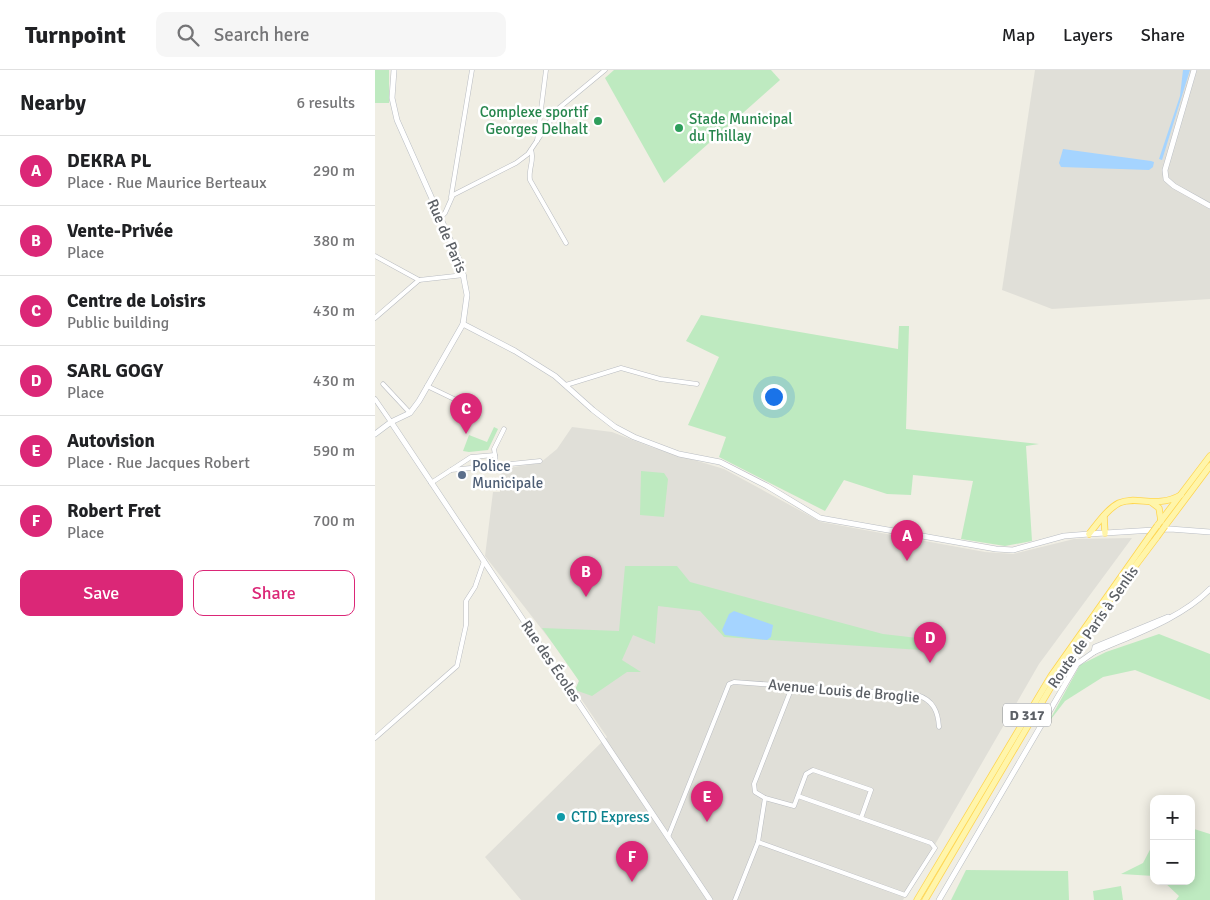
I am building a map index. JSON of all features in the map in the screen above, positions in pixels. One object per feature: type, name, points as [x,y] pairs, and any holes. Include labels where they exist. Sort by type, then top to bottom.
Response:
[{"type":"main road","name":"D 317","points":[[1163,526],[1181,495],[1210,456]]},
{"type":"main road","name":"D 317","points":[[1163,526],[1210,466]]},
{"type":"main road","points":[[1089,534],[1104,516],[1121,503],[1167,502],[1181,495]]},
{"type":"main road","points":[[1151,502],[1159,508],[1163,526]]},
{"type":"main road","points":[[1104,516],[1105,533]]},
{"type":"main road","name":"Route de Paris à Senlis","points":[[917,900],[1051,676],[1149,537],[1163,526]]},
{"type":"main road","name":"Route de Paris à Senlis","points":[[925,900],[1055,680],[1087,630],[1157,537],[1163,526]]},
{"type":"street","name":"Rue de Paris","points":[[394,70],[392,98],[397,120],[465,275],[467,295],[463,324],[410,413]]},
{"type":"street","points":[[440,218],[445,213],[450,199],[472,70]]},
{"type":"street","points":[[537,141],[546,70]]},
{"type":"street","points":[[450,199],[456,193],[516,163],[531,150],[565,102],[605,70]]},
{"type":"street","points":[[1194,70],[1165,170],[1166,179],[1174,186],[1210,206]]},
{"type":"street","points":[[531,150],[533,154],[529,172],[530,180],[566,243]]},
{"type":"street","points":[[375,256],[419,280]]},
{"type":"street","points":[[375,318],[419,280],[465,275]]},
{"type":"street","points":[[463,324],[515,351],[566,385],[615,427],[634,437],[679,454],[720,462],[767,486],[820,518],[996,549],[1013,550],[1064,536],[1138,532],[1163,526],[1210,532]]},
{"type":"street","points":[[566,385],[621,368],[660,379],[697,384]]},
{"type":"street","points":[[375,434],[391,422],[410,413],[383,384]]},
{"type":"street","points":[[427,386],[454,399],[474,404]]},
{"type":"street","points":[[375,399],[391,422]]},
{"type":"street","name":"Rue des Écoles","points":[[391,422],[710,900]]},
{"type":"street","points":[[496,465],[494,448],[504,429]]},
{"type":"street","points":[[431,482],[471,457],[495,455]]},
{"type":"street","points":[[451,470],[540,461]]},
{"type":"street","points":[[375,738],[457,666],[466,626],[466,600],[475,587],[484,561]]},
{"type":"street","points":[[939,900],[1077,664],[1094,652],[1095,647],[1187,608],[1210,588]]},
{"type":"street","name":"Avenue Louis de Broglie","points":[[669,837],[729,684],[734,682],[917,695],[926,698],[933,704],[939,717],[939,727]]},
{"type":"street","points":[[792,687],[754,784],[755,792],[765,798],[792,806],[796,802],[806,774],[813,770],[871,790],[861,818]]},
{"type":"street","points":[[758,842],[905,895],[935,848],[931,843],[798,796]]},
{"type":"street","points":[[735,900],[758,842],[765,798]]},
{"type":"shaded area","points":[[1035,70],[1210,70],[1210,299],[1052,309],[1002,290]]},
{"type":"shaded area","points":[[572,427],[612,432],[651,447],[724,469],[821,522],[985,552],[1013,554],[1074,539],[1132,538],[1039,664],[903,900],[521,900],[485,857],[607,737],[575,690],[579,681],[575,672],[485,556],[493,492],[500,492],[501,469],[540,463],[557,449]]},
{"type":"green space","points":[[375,70],[389,70],[389,103],[375,103]]},
{"type":"green space","name":"Stade Municipal du Thillay","points":[[614,70],[771,70],[780,80],[664,183],[605,78]]},
{"type":"green space","points":[[701,315],[898,349],[899,326],[909,326],[906,429],[1039,444],[1026,446],[1032,541],[1005,546],[961,539],[973,481],[913,475],[911,495],[887,494],[844,480],[825,511],[719,457],[726,437],[688,425],[719,357],[686,341]]},
{"type":"green space","points":[[494,427],[498,429],[488,450],[463,451],[469,435],[487,442]]},
{"type":"green space","points":[[641,471],[664,473],[668,479],[664,517],[640,515]]},
{"type":"green space","points":[[625,566],[677,566],[690,582],[883,634],[935,640],[936,651],[724,637],[700,611],[658,606],[655,644],[633,635],[622,660],[641,672],[627,672],[592,696],[575,690],[579,681],[542,628],[619,631]]},
{"type":"green space","points":[[1159,634],[1210,654],[1210,700],[1135,670],[1103,677],[1065,701],[1048,723],[1080,665],[1106,652]]},
{"type":"green space","points":[[1195,829],[1210,834],[1210,900],[1176,900],[1179,896],[1167,885],[1195,885]]},
{"type":"green space","points":[[1150,850],[1150,876],[1121,874],[1143,863]]},
{"type":"green space","points":[[966,870],[1068,871],[1069,900],[951,900]]},
{"type":"green space","points":[[1121,886],[1123,900],[1094,900],[1093,891]]},
{"type":"water","points":[[1183,70],[1190,70],[1162,160],[1159,159],[1180,96]]},
{"type":"water","points":[[1063,149],[1154,162],[1153,167],[1149,170],[1061,167],[1059,163]]},
{"type":"water","points":[[734,611],[773,625],[771,637],[767,640],[725,635],[722,630],[729,614]]},
{"type":"place","name":"Complexe sportif Georges Delhalt","points":[[598,121]]},
{"type":"place","name":"Stade Municipal du Thillay","points":[[679,128]]},
{"type":"place","name":"Centre de Loisirs","points":[[466,434]]},
{"type":"place","name":"Police Municipale","points":[[462,475]]},
{"type":"place","name":"DEKRA PL","points":[[907,561]]},
{"type":"place","name":"Vente-Privée","points":[[586,597]]},
{"type":"place","name":"SARL GOGY","points":[[930,663]]},
{"type":"place","name":"CTD Express","points":[[561,817]]},
{"type":"place","name":"Autovision","points":[[707,822]]},
{"type":"place","name":"Robert Fret","points":[[632,882]]}]
